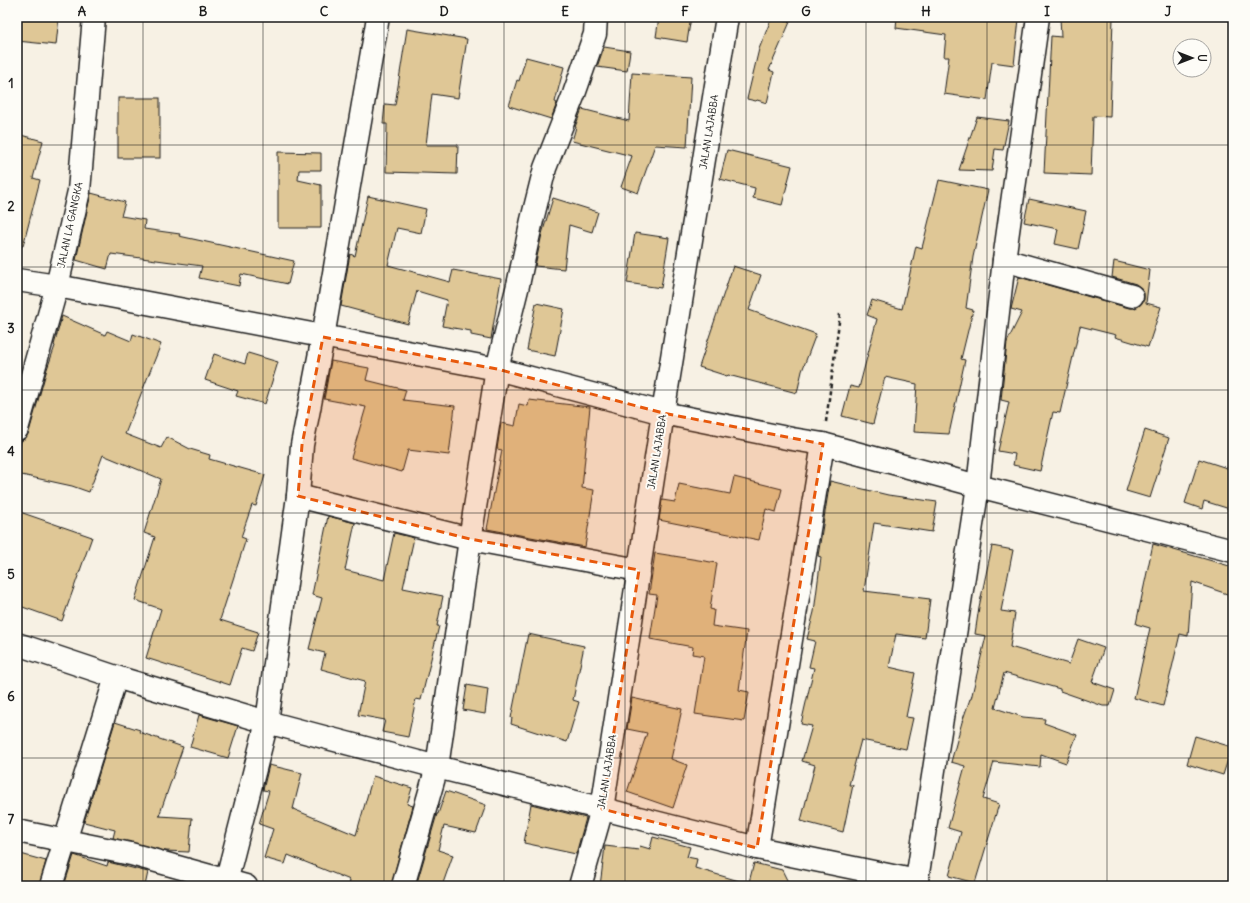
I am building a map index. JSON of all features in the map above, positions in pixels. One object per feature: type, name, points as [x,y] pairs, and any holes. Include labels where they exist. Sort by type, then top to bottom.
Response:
[{"type":"street","name":"JALAN LA GANGKA","points":[[17,429],[57,286],[79,191],[94,17]]},
{"type":"street","points":[[17,831],[130,854],[233,884],[267,722],[298,496],[302,446],[323,337],[378,17]]},
{"type":"street","points":[[403,886],[438,767],[470,540],[497,370],[545,168],[574,94],[595,34],[596,17]]},
{"type":"street","name":"JALAN LAJABBA","points":[[580,886],[602,808],[663,413],[727,17]]},
{"type":"street","points":[[17,644],[116,677],[267,722],[757,848],[917,884],[978,486],[1004,260],[1038,17]]},
{"type":"street","points":[[1004,260],[1132,296]]},
{"type":"street","points":[[17,280],[57,286],[497,370],[663,413],[823,444],[978,486],[1233,551]]},
{"type":"street","points":[[757,848],[823,444]]},
{"type":"street","points":[[298,496],[470,540],[639,570]]},
{"type":"street","points":[[51,886],[116,677]]},
{"type":"path","points":[[823,444],[840,314]]},
{"type":"highlighted area","points":[[323,337],[497,369],[663,413],[823,444],[757,848],[602,809],[639,570],[470,539],[298,496],[302,445]]},
{"type":"building","points":[[17,17],[59,17],[56,45],[17,41]]},
{"type":"building","points":[[659,17],[691,17],[687,42],[656,37]]},
{"type":"building","points":[[772,17],[777,17],[790,22],[769,70],[774,72],[767,103],[747,99],[759,49]]},
{"type":"building","points":[[897,17],[1018,17],[1014,65],[992,62],[987,100],[944,94],[949,57],[944,57],[946,35],[896,28]]},
{"type":"building","points":[[1060,17],[1113,17],[1110,117],[1093,116],[1091,175],[1044,173],[1051,36],[1061,37]]},
{"type":"building","points":[[407,29],[467,39],[458,98],[432,94],[426,145],[458,145],[457,174],[386,172],[387,124],[383,124],[385,104],[395,105]]},
{"type":"building","points":[[604,47],[630,51],[627,71],[597,67]]},
{"type":"building","points":[[526,57],[564,67],[555,102],[557,103],[551,119],[509,106],[517,80],[519,81]]},
{"type":"building","points":[[632,73],[691,77],[687,147],[655,145],[638,193],[621,187],[632,156],[572,141],[575,127],[582,109],[629,121]]},
{"type":"building","points":[[118,98],[160,98],[160,158],[118,158]]},
{"type":"building","points":[[977,117],[1009,121],[1003,150],[995,149],[992,171],[959,170]]},
{"type":"building","points":[[17,134],[43,141],[33,178],[40,180],[23,246],[17,245]]},
{"type":"building","points":[[727,150],[792,166],[782,205],[753,198],[755,188],[720,179]]},
{"type":"building","points":[[278,152],[321,153],[321,170],[299,170],[298,180],[321,185],[321,228],[278,228]]},
{"type":"building","points":[[939,180],[988,190],[973,257],[966,308],[973,310],[961,359],[965,360],[949,434],[914,432],[917,384],[885,377],[873,424],[842,416],[850,386],[859,388],[877,319],[867,315],[872,300],[902,309],[916,246],[922,248]]},
{"type":"building","points":[[91,193],[125,202],[121,216],[145,220],[144,229],[180,234],[179,236],[294,261],[288,284],[241,274],[239,286],[199,278],[202,266],[111,254],[107,269],[76,260]]},
{"type":"building","points":[[368,196],[426,209],[421,233],[397,228],[388,265],[450,282],[453,270],[501,279],[491,339],[471,335],[471,331],[442,326],[447,300],[417,291],[408,324],[341,306],[350,254],[355,256]]},
{"type":"building","points":[[553,198],[598,212],[592,232],[569,225],[564,269],[535,266],[542,234]]},
{"type":"building","points":[[1029,199],[1086,211],[1078,249],[1055,244],[1058,229],[1024,222]]},
{"type":"building","points":[[635,233],[669,238],[661,288],[627,283]]},
{"type":"building","points":[[1114,261],[1150,270],[1146,303],[1161,307],[1148,347],[1115,337],[1116,335],[1080,326],[1060,413],[1053,412],[1040,471],[1013,465],[1015,454],[998,451],[1009,402],[1001,400],[1007,342],[1022,312],[1011,309],[1019,277],[1129,308],[1135,308],[1144,300],[1144,293],[1136,284],[1112,277]]},
{"type":"building","points":[[733,266],[761,275],[749,310],[816,334],[802,371],[797,393],[728,375],[727,376],[699,367]]},
{"type":"building","points":[[536,303],[564,309],[555,356],[527,350]]},
{"type":"building","points":[[62,316],[105,335],[107,331],[131,341],[133,334],[161,344],[125,434],[161,448],[167,437],[190,449],[210,455],[209,459],[265,475],[256,506],[252,505],[241,537],[246,539],[220,620],[258,632],[252,651],[242,648],[230,685],[146,658],[161,609],[135,600],[155,537],[144,533],[161,479],[103,455],[89,492],[72,486],[17,474],[17,457],[21,441],[26,438],[29,432],[55,346],[54,345]]},
{"type":"building","points":[[248,353],[278,362],[265,404],[236,396],[238,391],[205,380],[214,354],[245,364]]},
{"type":"building","points":[[331,361],[369,368],[366,380],[406,390],[403,400],[455,406],[449,455],[408,450],[402,472],[351,458],[366,407],[324,399]]},
{"type":"building","points":[[529,400],[590,407],[582,488],[594,490],[585,547],[487,529],[502,450],[497,449],[501,423],[515,426],[519,404],[528,406]]},
{"type":"building","points":[[1145,430],[1169,438],[1150,498],[1126,491]]},
{"type":"building","points":[[1199,459],[1233,470],[1233,510],[1204,501],[1202,509],[1185,503]]},
{"type":"building","points":[[734,477],[782,489],[776,512],[766,509],[759,540],[659,520],[662,500],[675,502],[679,484],[730,494]]},
{"type":"building","points":[[830,481],[888,495],[937,502],[932,532],[874,523],[864,591],[930,599],[925,638],[896,634],[889,667],[915,673],[906,717],[913,718],[906,749],[861,740],[849,785],[853,785],[843,832],[801,821],[815,765],[802,761],[812,726],[801,724],[814,668],[809,667],[815,641],[807,639],[814,612],[821,557],[818,556]]},
{"type":"building","points":[[17,511],[92,537],[62,621],[17,605]]},
{"type":"building","points":[[328,516],[355,523],[345,570],[384,580],[394,533],[414,538],[403,588],[443,596],[437,626],[439,626],[421,700],[416,699],[408,737],[382,732],[385,720],[358,715],[365,681],[321,669],[325,653],[309,649],[322,598],[312,595]]},
{"type":"building","points":[[1153,544],[1233,567],[1233,596],[1192,582],[1188,636],[1180,634],[1163,706],[1134,698],[1150,628],[1136,624]]},
{"type":"building","points":[[992,546],[1013,550],[1001,611],[1015,613],[1010,647],[1069,664],[1078,639],[1104,648],[1092,682],[1115,690],[1110,706],[1103,706],[1060,691],[1060,689],[1004,673],[995,708],[1023,717],[1045,719],[1044,723],[1077,735],[1066,763],[1041,754],[1040,767],[994,762],[983,799],[999,804],[975,883],[949,876],[961,832],[948,828],[965,766],[951,762],[962,722],[971,699],[986,636],[975,634]]},
{"type":"building","points":[[655,553],[717,563],[710,609],[714,610],[712,626],[747,631],[739,690],[749,692],[744,721],[695,714],[704,656],[692,654],[693,647],[650,639],[657,595],[649,594]]},
{"type":"building","points":[[528,634],[584,646],[573,700],[579,702],[567,742],[511,724]]},
{"type":"building","points":[[467,685],[488,689],[485,714],[463,710]]},
{"type":"building","points":[[632,698],[682,709],[671,759],[687,765],[673,808],[627,792],[647,733],[627,729]]},
{"type":"building","points":[[199,715],[238,726],[228,758],[190,747]]},
{"type":"building","points":[[115,722],[183,747],[159,816],[192,818],[189,852],[165,851],[113,838],[115,830],[84,822]]},
{"type":"building","points":[[1195,736],[1232,747],[1223,775],[1187,764]]},
{"type":"building","points":[[269,765],[302,773],[293,809],[356,835],[373,776],[412,788],[407,804],[413,806],[391,886],[349,886],[350,880],[288,855],[285,864],[264,858],[273,829],[259,824],[269,791],[263,790]]},
{"type":"building","points":[[446,791],[486,805],[476,833],[444,826],[438,850],[453,855],[442,886],[416,886],[437,814]]},
{"type":"building","points":[[531,804],[586,818],[576,854],[524,843]]},
{"type":"building","points":[[653,837],[690,847],[687,857],[697,859],[695,868],[739,881],[739,886],[600,886],[605,846],[639,850],[640,846],[650,849]]},
{"type":"building","points":[[17,853],[46,861],[39,886],[29,886],[17,883]]},
{"type":"building","points":[[74,855],[107,866],[108,862],[148,872],[145,886],[64,886]]},
{"type":"building","points":[[754,863],[782,870],[790,886],[748,886]]}]
